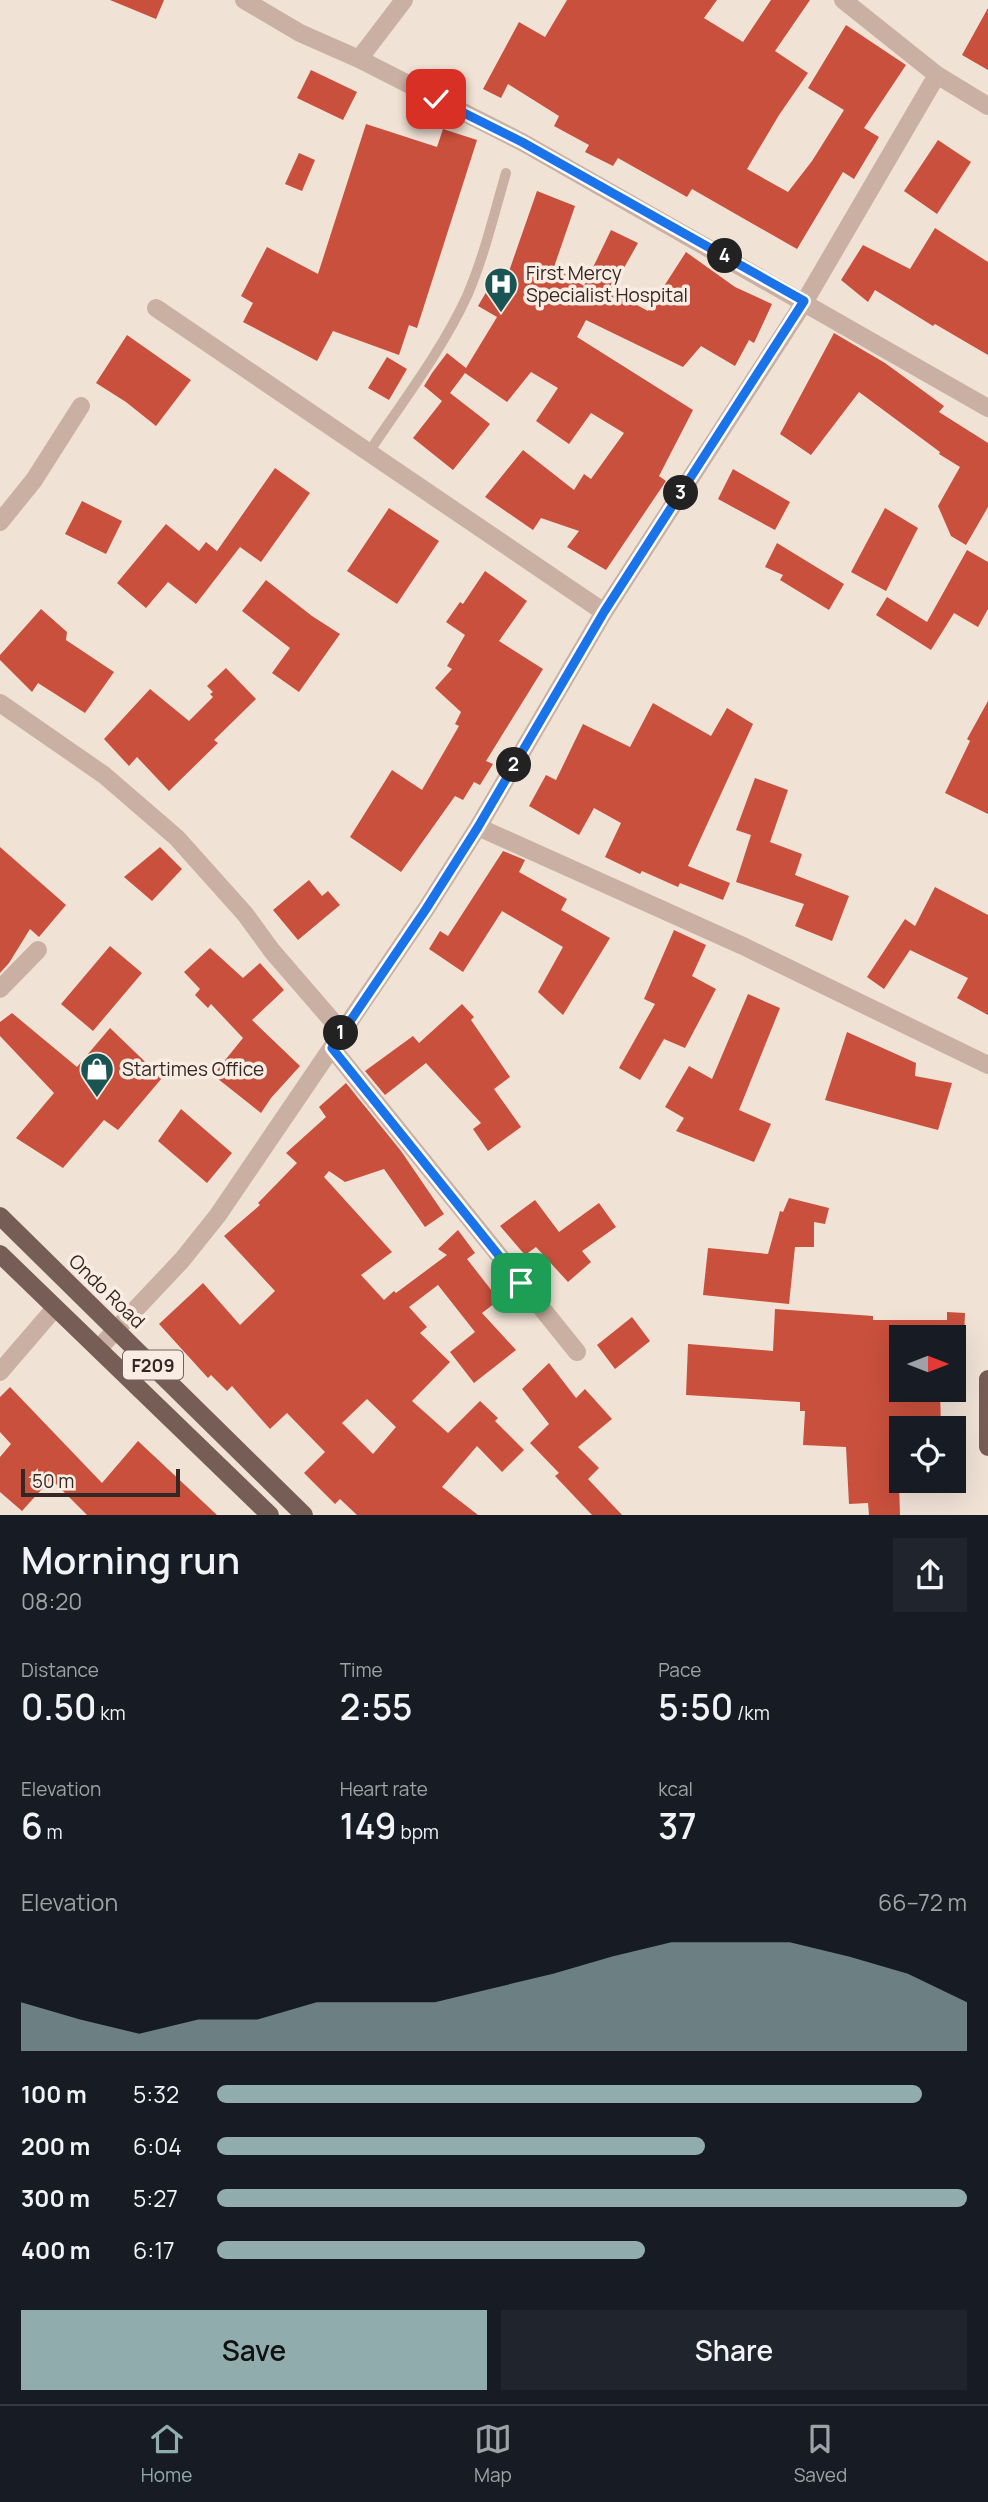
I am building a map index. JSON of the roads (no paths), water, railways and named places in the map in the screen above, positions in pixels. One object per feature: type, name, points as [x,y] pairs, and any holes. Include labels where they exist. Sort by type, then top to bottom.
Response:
[{"type":"main road","name":"Ondo Road","points":[[0,1216],[304,1515]]},
{"type":"main road","name":"F209","points":[[0,1254],[270,1515]]},
{"type":"main road","points":[[988,1379],[988,1447]]},
{"type":"street","points":[[359,60],[404,0]]},
{"type":"street","points":[[843,0],[937,75],[988,106]]},
{"type":"street","points":[[254,2],[300,33],[522,142],[988,408]]},
{"type":"street","points":[[99,1348],[182,1260],[218,1214],[426,909],[478,827],[604,612],[804,301],[937,75]]},
{"type":"street","points":[[156,308],[604,612]]},
{"type":"street","points":[[0,522],[34,480],[81,406]]},
{"type":"street","points":[[0,703],[104,775],[177,838],[245,914],[272,951],[342,1032]]},
{"type":"street","points":[[478,827],[743,946],[988,1065]]},
{"type":"street","points":[[0,989],[38,950]]},
{"type":"street","points":[[332,1048],[577,1352]]},
{"type":"street","points":[[0,1372],[55,1308]]},
{"type":"lane","points":[[369,452],[447,336],[479,265],[506,173]]},
{"type":"place","name":"First Mercy Specialist Hospital","points":[[501,314]]},
{"type":"place","name":"Startimes Office","points":[[97,1099]]}]
